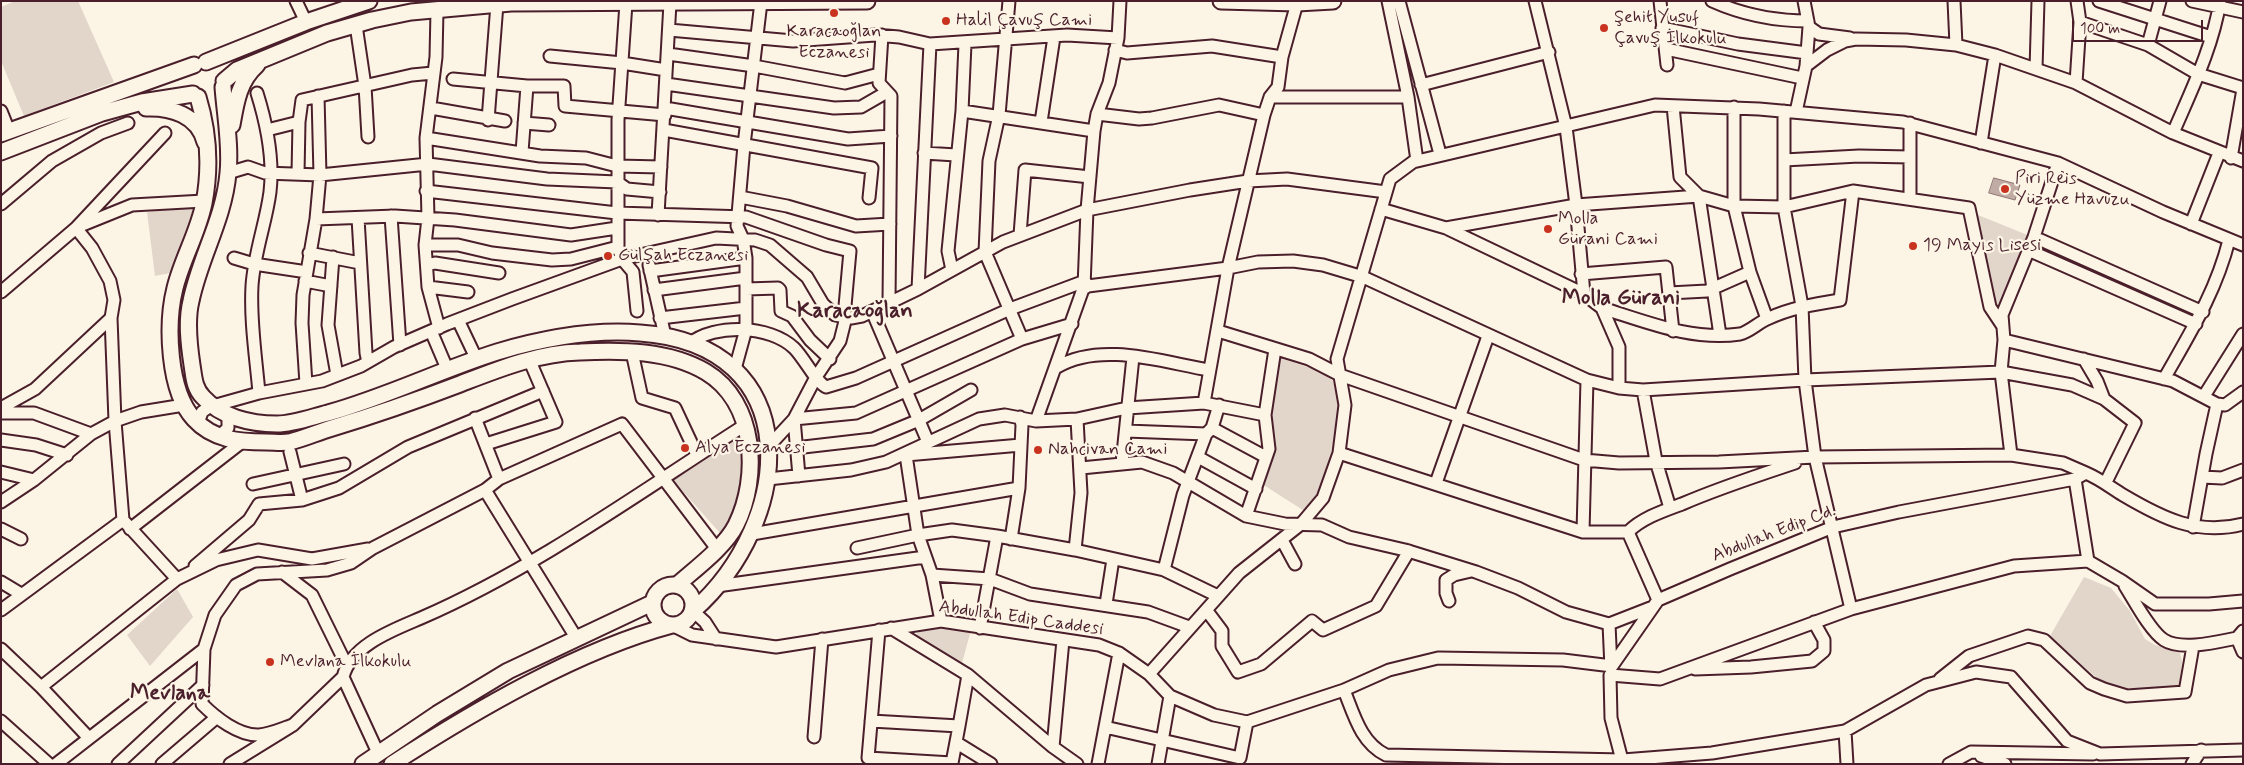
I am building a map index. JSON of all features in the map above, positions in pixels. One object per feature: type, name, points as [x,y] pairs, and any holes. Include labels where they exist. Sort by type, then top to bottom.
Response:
[{"type":"main road","points":[[5,132],[200,64],[306,22],[368,1]]},
{"type":"main road","points":[[394,1],[404,10],[411,12],[421,6],[423,1]]},
{"type":"main road","points":[[1,152],[102,112],[196,95],[211,98],[220,92],[224,84],[237,70],[327,33],[411,12],[497,4],[867,1]]},
{"type":"main road","points":[[1221,1],[1297,3],[1333,1]]},
{"type":"main road","points":[[228,151],[238,94],[244,79],[268,57]]},
{"type":"main road","points":[[392,764],[468,717],[549,674],[646,632],[685,622],[693,610],[717,586],[752,534],[761,510],[768,479],[769,446],[762,415],[750,388],[735,369],[716,355],[665,336],[640,333],[589,332],[546,339],[477,360],[363,403],[317,416],[278,424],[228,416],[196,389],[191,356],[190,304],[218,222],[228,173],[224,84],[222,70],[213,63],[200,64],[190,70],[187,82],[196,95],[206,123],[209,153],[204,201],[198,230],[184,260],[174,290],[170,337],[173,366],[178,388],[184,405],[198,423],[208,432],[242,442],[287,442],[373,416],[529,359],[576,352],[632,352],[653,354],[684,362],[706,372],[722,384],[738,406],[745,424],[751,460],[748,494],[736,527],[717,549],[677,585]]},
{"type":"main road","points":[[117,109],[158,108],[179,111],[193,122],[203,135],[209,153]]},
{"type":"main road","points":[[363,764],[379,755],[437,714],[508,671],[652,603],[658,591],[670,585],[683,587],[692,597],[693,610]]},
{"type":"main road","points":[[652,603],[655,616],[660,621],[672,625]]},
{"type":"street","points":[[296,1],[306,22]]},
{"type":"street","points":[[1009,1],[999,115],[989,161],[984,252],[1022,339]]},
{"type":"street","points":[[1036,421],[1057,367],[1084,285],[1087,210],[1094,131],[1097,114],[1109,83],[1118,38],[1120,1]]},
{"type":"street","points":[[1388,1],[1408,97],[1417,161]]},
{"type":"street","points":[[1399,1],[1440,154]]},
{"type":"street","points":[[1535,1],[1566,127],[1576,205],[1584,294]]},
{"type":"street","points":[[1660,1],[1667,65]]},
{"type":"street","points":[[1712,1],[1734,11],[1809,24],[1828,36],[1956,45],[1995,55],[2076,82],[2174,133],[2231,158],[2243,161]]},
{"type":"street","points":[[1804,1],[1809,24],[1807,53],[1804,72],[1790,112],[1784,160],[1784,207],[1802,306],[1805,380],[1816,457],[1834,527],[1851,609]]},
{"type":"street","points":[[1954,1],[1956,45]]},
{"type":"street","points":[[2036,69],[2038,1]]},
{"type":"street","points":[[2076,82],[2080,22],[2077,1]]},
{"type":"street","points":[[2098,1],[2124,4],[2156,18],[2211,37]]},
{"type":"street","points":[[2148,45],[2160,1]]},
{"type":"street","points":[[2192,1],[2219,5],[2243,12]]},
{"type":"street","points":[[735,369],[746,329],[746,258],[743,238],[737,226],[744,145],[761,2]]},
{"type":"street","points":[[626,3],[619,110],[617,228],[618,247],[622,260],[634,272],[637,311]]},
{"type":"street","points":[[658,215],[670,3]]},
{"type":"street","points":[[1204,402],[1228,268],[1248,181],[1264,115],[1270,97],[1278,86],[1282,57],[1297,3]]},
{"type":"street","points":[[488,120],[497,4]]},
{"type":"street","points":[[2174,133],[2198,74],[2211,37],[2219,5]]},
{"type":"street","points":[[437,10],[426,138],[428,218],[425,245],[428,287],[435,329],[448,371]]},
{"type":"street","points":[[2080,22],[2148,45],[2198,74],[2243,88],[2231,158]]},
{"type":"street","points":[[356,25],[365,86],[368,137]]},
{"type":"street","points":[[1662,28],[1738,44],[1807,53]]},
{"type":"street","points":[[669,30],[793,41],[882,35],[899,36],[930,44],[965,44],[1054,37],[1118,38]]},
{"type":"street","points":[[882,35],[879,83],[891,96],[889,303]]},
{"type":"street","points":[[1041,122],[1054,37]]},
{"type":"street","points":[[1804,72],[1827,50],[1845,41],[1856,39]]},
{"type":"street","points":[[918,289],[930,44]]},
{"type":"street","points":[[952,270],[948,251],[956,155],[962,110],[965,44]]},
{"type":"street","points":[[1115,50],[1127,53],[1212,46],[1241,49],[1282,57]]},
{"type":"street","points":[[1666,49],[1804,72]]},
{"type":"street","points":[[1422,85],[1549,52]]},
{"type":"street","points":[[668,54],[754,66],[845,83],[879,74]]},
{"type":"street","points":[[1981,143],[1995,55]]},
{"type":"street","points":[[550,56],[622,63],[666,70]]},
{"type":"street","points":[[298,174],[299,122],[302,100],[412,75],[433,73]]},
{"type":"street","points":[[453,80],[527,86],[564,86],[565,106],[665,112],[748,121],[848,139],[891,136]]},
{"type":"street","points":[[666,84],[834,108],[861,107],[887,92]]},
{"type":"street","points":[[522,152],[527,86]]},
{"type":"street","points":[[257,93],[267,130],[271,173],[270,192],[254,264],[252,288],[259,393]]},
{"type":"street","points":[[306,384],[302,323],[306,277],[316,219],[320,175],[318,96]]},
{"type":"street","points":[[1270,97],[1408,97]]},
{"type":"street","points":[[1097,114],[1138,119],[1152,118],[1219,105],[1264,115]]},
{"type":"street","points":[[1149,674],[1189,627],[1207,612],[1238,573],[1301,524],[1324,498],[1339,453],[1344,405],[1337,359],[1363,277],[1390,179],[1417,161],[1440,154],[1566,127],[1655,105],[1734,107],[1910,124],[2058,163],[2191,224],[2243,245]]},
{"type":"street","points":[[1673,106],[1680,177],[1699,196],[1720,335]]},
{"type":"street","points":[[1734,107],[1734,206],[1750,272],[1767,319]]},
{"type":"street","points":[[430,108],[488,120],[505,121]]},
{"type":"street","points":[[962,110],[1094,131]]},
{"type":"street","points":[[1,111],[5,132]]},
{"type":"street","points":[[267,130],[299,122]]},
{"type":"street","points":[[2,199],[52,161],[101,133],[128,123]]},
{"type":"street","points":[[524,123],[549,125]]},
{"type":"street","points":[[1910,124],[1910,199]]},
{"type":"street","points":[[664,130],[872,168],[869,198]]},
{"type":"street","points":[[1,292],[76,228],[165,133]]},
{"type":"street","points":[[426,138],[540,156],[586,158],[617,166],[661,167]]},
{"type":"street","points":[[924,153],[956,155]]},
{"type":"street","points":[[2191,224],[2219,153]]},
{"type":"street","points":[[1784,160],[1859,156],[1910,157]]},
{"type":"street","points":[[2011,455],[2001,372],[2004,340],[2002,315],[2034,238],[2058,163]]},
{"type":"street","points":[[228,173],[248,167],[271,173],[320,175],[428,164],[547,179],[617,182],[627,188],[660,192]]},
{"type":"street","points":[[1020,235],[1025,170],[1090,177]]},
{"type":"street","points":[[198,423],[202,412],[214,406],[259,393],[306,384],[337,375],[435,329],[622,260],[716,238],[743,238],[764,241],[807,277],[823,304],[835,315],[845,317],[862,316],[918,289],[984,252],[1020,235],[1087,210],[1181,191],[1248,181],[1287,179],[1386,192]]},
{"type":"street","points":[[426,190],[617,213],[746,217],[826,245],[850,251],[845,317],[840,341],[830,359],[816,377],[794,419],[769,446]]},
{"type":"street","points":[[1446,228],[1576,205],[1699,196],[1734,206],[1784,207],[1853,192],[1969,208],[1990,307],[2002,325]]},
{"type":"street","points":[[1381,209],[1446,228],[1584,294],[1602,308],[1673,331],[1720,335],[1742,333],[1767,319],[1802,306],[1840,300],[1853,192]]},
{"type":"street","points":[[740,197],[788,206],[856,226],[890,224]]},
{"type":"street","points":[[76,228],[132,205],[204,201]]},
{"type":"street","points":[[316,219],[391,216],[428,218],[571,235],[617,228]]},
{"type":"street","points":[[391,216],[400,345]]},
{"type":"street","points":[[358,218],[368,362]]},
{"type":"street","points":[[76,228],[92,248],[110,281],[114,300],[111,318],[115,421],[127,525],[182,577]]},
{"type":"street","points":[[2034,238],[2202,312]]},
{"type":"street","points":[[2164,379],[2196,324],[2222,270],[2229,240]]},
{"type":"street","points":[[425,245],[458,245],[492,253],[552,260],[571,259],[618,247]]},
{"type":"street","points":[[2028,250],[2196,324]]},
{"type":"street","points":[[309,253],[360,263]]},
{"type":"street","points":[[646,254],[665,336]]},
{"type":"street","points":[[333,257],[328,324],[337,375]]},
{"type":"street","points":[[234,258],[306,277],[331,286]]},
{"type":"street","points":[[650,271],[746,258]]},
{"type":"street","points":[[689,344],[696,338],[720,332],[746,329],[760,331],[782,338],[807,362],[820,384],[826,386],[856,378],[1010,310],[1084,285],[1228,268],[1258,262],[1293,261],[1323,265],[1363,277],[1587,380],[1619,388],[1643,390],[1805,380],[2001,372],[2072,385],[2104,399],[2135,423],[2106,482]]},
{"type":"street","points":[[427,265],[436,264],[499,273]]},
{"type":"street","points":[[1581,274],[1666,266],[1673,331]]},
{"type":"street","points":[[1669,293],[1706,291],[1750,272]]},
{"type":"street","points":[[654,290],[746,284],[778,288],[780,290],[781,311],[792,316],[810,340],[830,359]]},
{"type":"street","points":[[428,287],[468,292]]},
{"type":"street","points":[[660,318],[746,308]]},
{"type":"street","points":[[1602,308],[1619,348],[1619,388]]},
{"type":"street","points":[[872,311],[928,442]]},
{"type":"street","points":[[1,408],[36,389],[111,318]]},
{"type":"street","points":[[458,320],[477,360]]},
{"type":"street","points":[[794,419],[856,413],[1022,339],[1072,324]]},
{"type":"street","points":[[1218,331],[1308,359],[1340,375],[1584,460],[1619,463],[1656,461],[1768,461],[1816,457],[2011,455],[2063,463],[2106,482],[2123,494],[2182,524],[2193,527],[2228,527],[2243,524]]},
{"type":"street","points":[[2204,396],[2243,334]]},
{"type":"street","points":[[1436,483],[1488,336]]},
{"type":"street","points":[[2004,340],[2164,379],[2204,396],[2217,404],[2225,405],[2243,392]]},
{"type":"street","points":[[1246,516],[1269,449],[1265,415],[1275,349]]},
{"type":"street","points":[[632,352],[642,398],[675,408],[697,455]]},
{"type":"street","points":[[1057,367],[1096,354],[1133,357],[1209,370]]},
{"type":"street","points":[[1122,463],[1133,357]]},
{"type":"street","points":[[486,444],[556,422],[529,359]]},
{"type":"street","points":[[2084,359],[2097,381],[2104,399]]},
{"type":"street","points":[[1583,532],[1587,380]]},
{"type":"street","points":[[795,448],[873,439],[919,420],[971,390]]},
{"type":"street","points":[[1643,390],[1656,461],[1670,508]]},
{"type":"street","points":[[41,687],[182,577],[223,540],[249,520],[259,504],[302,500],[338,488],[408,447],[543,391]]},
{"type":"street","points":[[768,479],[851,470],[886,462],[906,455],[928,442],[980,419],[1005,415],[1036,421],[1078,419],[1127,408],[1204,402],[1265,415]]},
{"type":"street","points":[[2193,527],[2217,404]]},
{"type":"street","points":[[1,502],[34,480],[91,434],[115,421],[141,412],[184,405]]},
{"type":"street","points":[[1164,570],[1188,482],[1219,405]]},
{"type":"street","points":[[1,413],[34,413],[91,434]]},
{"type":"street","points":[[219,436],[228,428],[228,416]]},
{"type":"street","points":[[1012,539],[1019,488],[1022,425],[1020,417]]},
{"type":"street","points":[[475,418],[499,479]]},
{"type":"street","points":[[794,419],[795,448],[799,476]]},
{"type":"street","points":[[1075,550],[1081,493],[1078,419]]},
{"type":"street","points":[[294,725],[259,735],[243,733],[217,717],[202,704],[204,649],[215,615],[236,585],[257,574],[327,570],[351,564],[373,548],[485,490],[499,479],[622,424],[717,549]]},
{"type":"street","points":[[230,764],[294,725],[343,677],[346,664],[380,636],[442,609],[529,562],[745,424]]},
{"type":"street","points":[[1126,431],[1209,431],[1266,457]]},
{"type":"street","points":[[1,440],[36,445],[67,455]]},
{"type":"street","points":[[1,610],[21,594],[127,525],[242,442]]},
{"type":"street","points":[[906,455],[1021,445]]},
{"type":"street","points":[[290,452],[302,500]]},
{"type":"street","points":[[1339,453],[1583,532],[1628,532],[1635,525],[1670,508],[1728,484],[1816,457]]},
{"type":"street","points":[[906,455],[918,535],[932,575],[941,621]]},
{"type":"street","points":[[1198,457],[1256,489]]},
{"type":"street","points":[[1081,468],[1142,462],[1173,473],[1246,516],[1285,524],[1322,525],[1349,537],[1409,551],[1472,571],[1518,588],[1566,612],[1609,624],[1611,718],[1623,762]]},
{"type":"street","points":[[253,484],[344,464]]},
{"type":"street","points":[[2202,477],[2222,478],[2243,470]]},
{"type":"street","points":[[1,472],[34,480]]},
{"type":"street","name":"Abdullah Edip Cd.","points":[[1609,624],[1834,527],[1899,512],[2075,478],[2086,473]]},
{"type":"street","points":[[2075,478],[2088,562]]},
{"type":"street","points":[[752,534],[1019,488]]},
{"type":"street","points":[[485,490],[576,639]]},
{"type":"street","points":[[1,529],[20,539]]},
{"type":"street","points":[[856,548],[952,530],[1075,550],[1164,570],[1218,596]]},
{"type":"street","points":[[1611,670],[1654,604],[1628,532]]},
{"type":"street","points":[[980,628],[997,536]]},
{"type":"street","points":[[1282,540],[1296,564]]},
{"type":"street","points":[[182,577],[216,560],[258,550],[312,559],[373,548]]},
{"type":"street","points":[[1207,612],[1222,631],[1222,646],[1238,672],[1261,664],[1312,621],[1323,630],[1376,606],[1409,551]]},
{"type":"street","points":[[717,586],[925,557]]},
{"type":"street","points":[[1106,604],[1113,559]]},
{"type":"street","points":[[1105,727],[1240,761],[1247,722],[1344,690],[1389,670],[1438,658],[1563,660],[1660,679],[1851,609],[2014,566],[2088,562],[2122,581],[2156,604],[2243,601]]},
{"type":"street","points":[[1449,601],[1446,593],[1446,580],[1454,575],[1472,571]]},
{"type":"street","points":[[282,572],[312,595],[346,664]]},
{"type":"street","points":[[932,575],[990,579],[1030,594],[1106,604],[1148,612],[1189,627]]},
{"type":"street","points":[[2122,581],[2144,616],[2164,640],[2193,646],[2240,635],[2243,652]]},
{"type":"street","points":[[1,582],[21,594]]},
{"type":"street","points":[[693,610],[705,622],[716,639]]},
{"type":"street","name":"Abdullah Edip Caddesi","points":[[672,625],[692,635],[776,647],[941,621],[1099,645],[1120,653],[1149,674],[1170,696],[1214,715],[1247,722]]},
{"type":"street","points":[[1684,670],[1751,667],[1812,661],[1824,650],[1824,640],[1814,622]]},
{"type":"street","points":[[891,628],[968,675],[1053,747],[1077,764]]},
{"type":"street","points":[[879,630],[868,758],[952,763],[968,675]]},
{"type":"street","points":[[1936,682],[1969,656],[2028,636],[2044,640],[2090,683],[2104,689],[2127,696],[2185,692],[2193,646]]},
{"type":"street","points":[[814,737],[822,639]]},
{"type":"street","points":[[1053,747],[1063,640]]},
{"type":"street","points":[[1,649],[41,687],[88,737]]},
{"type":"street","points":[[56,764],[78,748],[88,737],[204,649]]},
{"type":"street","points":[[1098,764],[1120,653]]},
{"type":"street","points":[[1344,690],[1361,731],[1374,749],[1386,755],[1623,762],[1712,754],[1845,731],[1926,685],[1976,672],[2011,678],[2067,741],[2100,754]]},
{"type":"street","points":[[343,677],[379,755]]},
{"type":"street","points":[[118,764],[203,685]]},
{"type":"street","points":[[1158,764],[1170,696]]},
{"type":"street","points":[[162,764],[217,717]]},
{"type":"street","points":[[1,721],[49,764]]},
{"type":"street","points":[[872,721],[959,726]]},
{"type":"street","points":[[1845,731],[1847,764]]},
{"type":"street","points":[[956,743],[991,764]]},
{"type":"street","points":[[2192,764],[2201,750]]},
{"type":"street","points":[[1949,764],[1971,752],[2100,754],[2243,750]]},
{"type":"street","points":[[1971,752],[2005,764]]},
{"type":"shaded area","points":[[15,1],[78,1],[114,82],[24,116],[1,61],[1,7]]},
{"type":"shaded area","name":"Piri Reis Yüzme Havuzu","points":[[1994,178],[2020,185],[2015,200],[1989,193]]},
{"type":"shaded area","points":[[189,207],[197,211],[175,272],[155,276],[147,212]]},
{"type":"shaded area","points":[[1978,215],[2030,236],[2004,306],[1993,302],[1977,226]]},
{"type":"shaded area","points":[[1274,356],[1322,372],[1333,381],[1338,396],[1338,424],[1320,497],[1306,512],[1262,484],[1274,445],[1273,423],[1267,412]]},
{"type":"shaded area","points":[[737,438],[743,453],[738,503],[727,528],[720,533],[672,479]]},
{"type":"shaded area","points":[[2084,577],[2111,588],[2130,611],[2145,639],[2155,645],[2180,653],[2182,662],[2179,688],[2120,688],[2099,680],[2050,636]]},
{"type":"shaded area","points":[[177,589],[193,617],[150,666],[127,635]]},
{"type":"shaded area","points":[[940,626],[971,630],[962,663],[916,635],[919,630]]},
{"type":"place","name":"Karacaoğlan Eczanesi","points":[[834,13]]},
{"type":"place","name":"Halil Çavuş Cami","points":[[946,21]]},
{"type":"place","name":"Şehit Yusuf Çavuş İlkokulu","points":[[1604,28]]},
{"type":"place","name":"Piri Reis Yüzme Havuzu","points":[[2005,189]]},
{"type":"place","name":"Molla Gürani Cami","points":[[1548,229]]},
{"type":"place","name":"19 Mayıs Lisesi","points":[[1913,246]]},
{"type":"place","name":"Gülşah Eczanesi","points":[[608,256]]},
{"type":"place","name":"Alya Eczanesi","points":[[685,448]]},
{"type":"place","name":"Nahcivan Cami","points":[[1038,450]]},
{"type":"place","name":"Mevlana İlkokulu","points":[[270,662]]},
{"type":"district","name":"Molla Gürani","points":[[1621,299]]},
{"type":"district","name":"Karacaoğlan","points":[[855,312]]},
{"type":"district","name":"Mevlana","points":[[170,694]]}]
